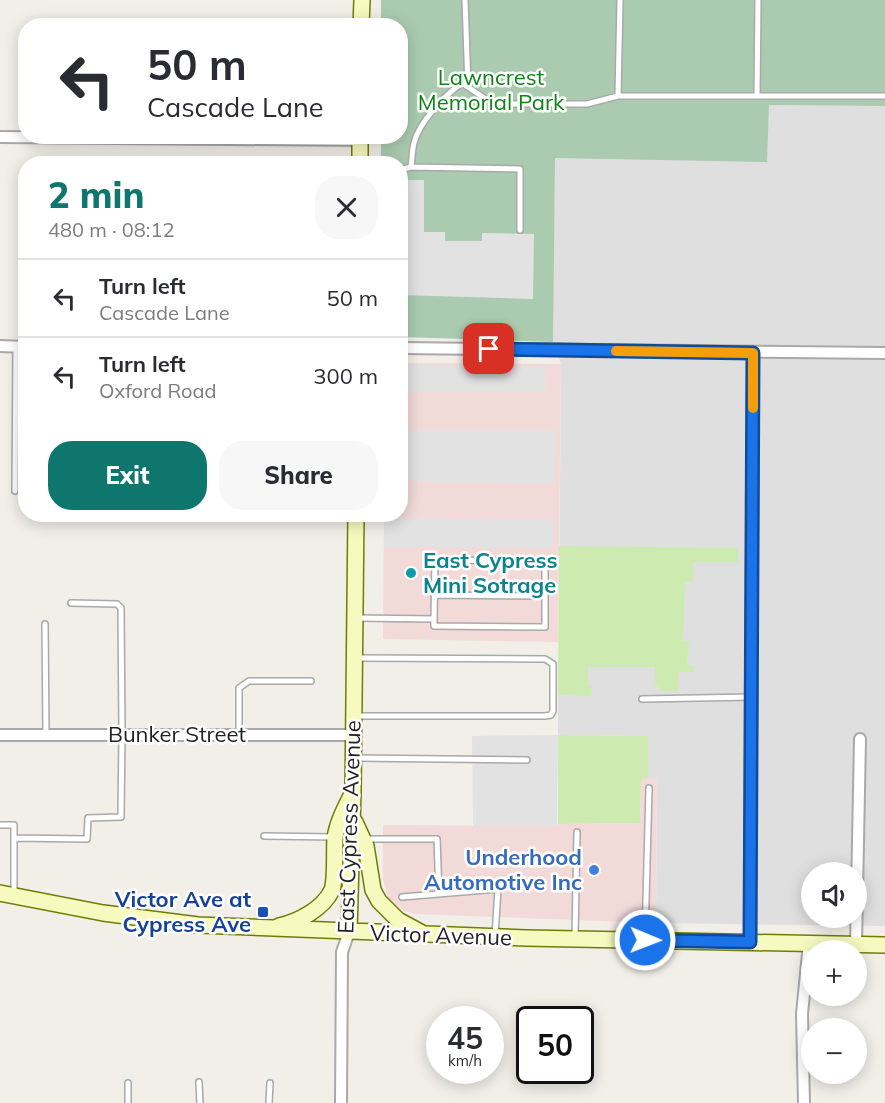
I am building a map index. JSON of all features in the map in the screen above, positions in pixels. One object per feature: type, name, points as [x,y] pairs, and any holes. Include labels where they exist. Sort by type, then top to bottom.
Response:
[{"type":"main road","points":[[362,0],[362,18]]},
{"type":"main road","name":"East Cypress Avenue","points":[[349,932],[353,818],[356,522]]},
{"type":"main road","points":[[269,928],[287,925],[309,914],[332,889],[335,837],[342,813],[353,792]]},
{"type":"main road","points":[[353,818],[363,839],[373,890],[379,901],[398,920],[428,935]]},
{"type":"main road","name":"Victor Avenue","points":[[7,894],[103,914],[165,922],[428,935],[801,943]]},
{"type":"main road","name":"Victor Avenue","points":[[867,945],[885,945]]},
{"type":"street","points":[[0,137],[18,137]]},
{"type":"street","points":[[0,346],[18,347]]},
{"type":"street","points":[[408,348],[885,353]]},
{"type":"street","points":[[750,942],[753,353]]},
{"type":"street","name":"Bunker Street","points":[[0,735],[354,735]]},
{"type":"street","points":[[856,940],[860,739]]},
{"type":"street","name":"East Cypress Avenue","points":[[341,1103],[342,952],[349,932]]},
{"type":"street","points":[[803,1006],[804,1103]]},
{"type":"lane","points":[[465,0],[468,86]]},
{"type":"lane","points":[[618,96],[620,0]]},
{"type":"lane","points":[[757,96],[758,0]]},
{"type":"lane","points":[[411,167],[415,138],[434,109],[462,83],[484,98],[513,104],[587,104],[618,96],[885,96]]},
{"type":"lane","points":[[408,168],[520,169],[520,230]]},
{"type":"lane","points":[[15,491],[18,419]]},
{"type":"lane","points":[[435,560],[545,561],[544,627],[434,626],[434,595],[435,560]]},
{"type":"lane","points":[[434,595],[545,596]]},
{"type":"lane","points":[[15,838],[87,839],[88,818],[121,817],[121,608],[117,604],[71,603]]},
{"type":"lane","points":[[355,618],[434,619]]},
{"type":"lane","points":[[45,624],[46,734]]},
{"type":"lane","points":[[354,658],[545,659],[553,664],[553,705],[551,715],[545,716],[354,716]]},
{"type":"lane","points":[[239,734],[238,688],[243,683],[249,681],[311,681]]},
{"type":"lane","points":[[642,699],[752,697]]},
{"type":"lane","points":[[354,758],[526,760]]},
{"type":"lane","points":[[645,940],[649,788]]},
{"type":"lane","points":[[0,825],[14,825],[15,838],[7,894]]},
{"type":"lane","points":[[575,939],[577,832]]},
{"type":"lane","points":[[264,836],[335,837]]},
{"type":"lane","points":[[363,839],[437,839],[439,894]]},
{"type":"lane","points":[[402,897],[498,889],[495,937]]},
{"type":"lane","points":[[200,1082],[200,1103]]},
{"type":"lane","points":[[128,1083],[128,1103]]},
{"type":"lane","points":[[269,1103],[270,1083]]},
{"type":"shaded area","points":[[769,105],[885,106],[885,926],[867,926],[867,862],[801,862],[801,925],[656,923],[657,779],[648,778],[648,736],[558,735],[561,364],[552,336],[555,149],[767,147]]},
{"type":"shaded area","points":[[408,180],[424,180],[424,232],[445,232],[445,241],[482,241],[482,233],[534,234],[533,299],[408,295]]},
{"type":"shaded area","points":[[408,363],[561,364],[558,642],[383,639],[384,522],[408,522]]},
{"type":"shaded area","points":[[408,363],[413,363],[413,365],[543,366],[545,364],[546,392],[408,392]]},
{"type":"shaded area","points":[[408,430],[555,430],[554,483],[415,482],[415,480],[408,480]]},
{"type":"shaded area","points":[[408,518],[554,520],[554,548],[384,547],[384,522],[408,522]]},
{"type":"shaded area","points":[[558,735],[557,826],[473,826],[472,736]]},
{"type":"shaded area","points":[[641,778],[657,778],[656,923],[416,914],[404,911],[388,898],[383,880],[383,825],[557,826],[558,824],[640,823]]},
{"type":"green space","name":"Lawncrest Memorial Park","points":[[381,0],[885,0],[885,106],[769,105],[767,162],[555,158],[553,342],[408,337],[408,156],[381,156],[381,144],[408,144],[408,18],[381,18]]},
{"type":"green space","points":[[559,546],[738,548],[738,562],[693,562],[693,582],[685,582],[683,641],[689,641],[687,665],[694,666],[694,672],[679,672],[678,691],[662,691],[655,684],[655,667],[588,667],[588,685],[591,686],[592,696],[558,695]]},
{"type":"green space","points":[[558,735],[648,736],[648,778],[641,779],[640,823],[558,824]]},
{"type":"slow traffic","points":[[616,351],[753,353],[753,408]]},
{"type":"place","name":"East Cypress Mini Sotrage","points":[[411,573]]},
{"type":"place","name":"Underhood Automotive Inc","points":[[594,870]]},
{"type":"place","name":"Victor Ave at Cypress Ave","points":[[263,912]]},
{"type":"route","points":[[489,349],[753,353],[750,942],[645,940]]}]
